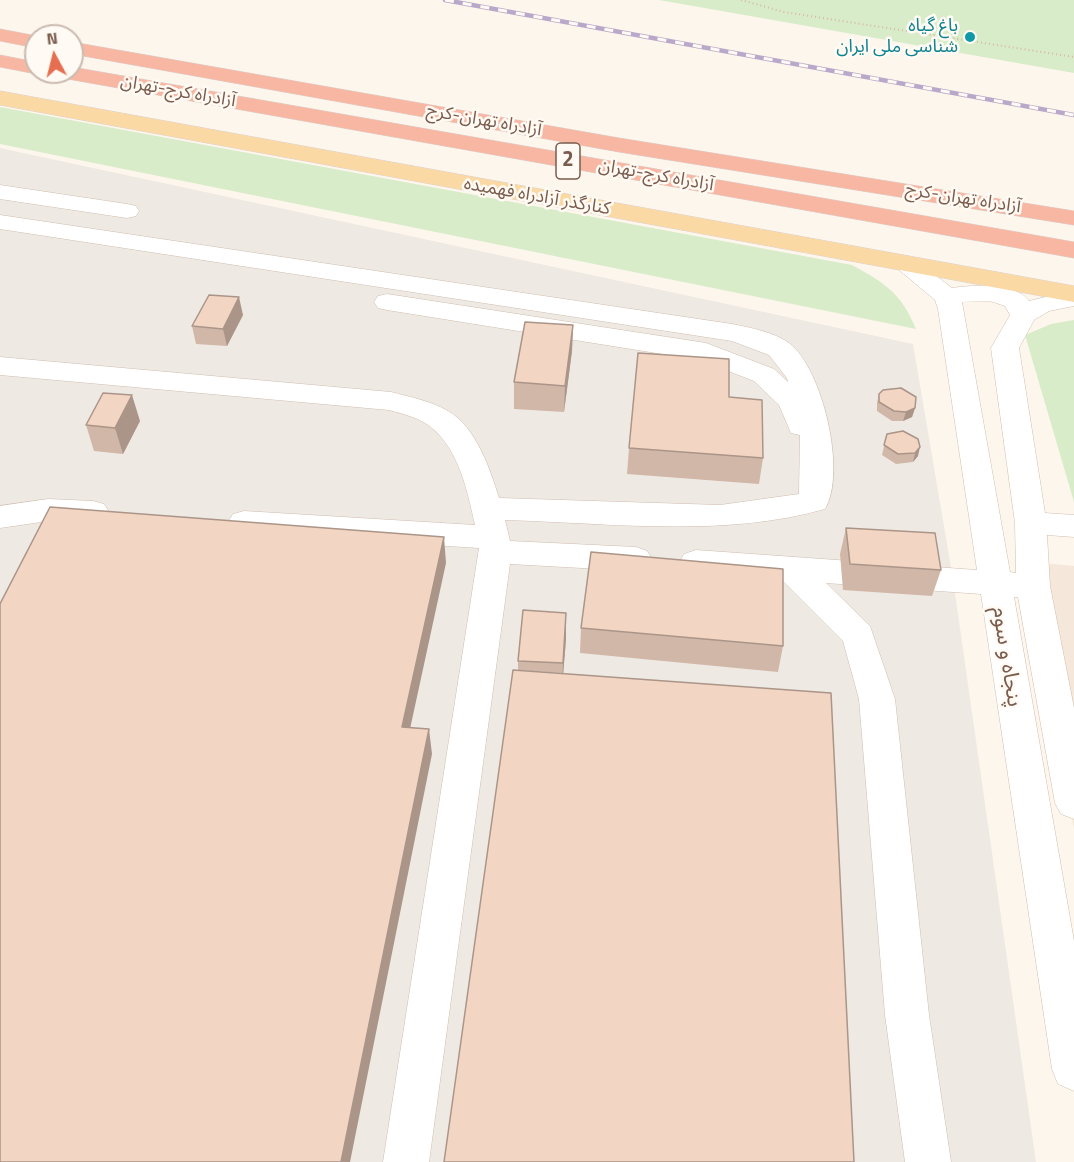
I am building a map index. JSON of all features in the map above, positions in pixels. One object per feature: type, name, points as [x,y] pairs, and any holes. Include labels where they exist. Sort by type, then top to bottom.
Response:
[{"type":"highway","points":[[0,35],[24,40]]},
{"type":"highway","name":"آزادراه تهران-کرج","points":[[84,50],[608,143],[1074,218]]},
{"type":"highway","points":[[0,61],[24,66]]},
{"type":"highway","name":"آزادراه کرج-تهران","points":[[84,76],[1074,250]]},
{"type":"main road","name":"کنارگذر آزادراه فهمیده","points":[[0,98],[1074,296]]},
{"type":"street","points":[[0,192],[127,211]]},
{"type":"street","points":[[0,222],[703,327],[749,337],[779,349],[794,365],[815,420],[814,501],[786,509],[720,516],[487,508]]},
{"type":"street","points":[[0,242],[706,352],[764,375],[792,401],[816,467]]},
{"type":"street","points":[[905,264],[947,297],[978,291],[998,293],[1016,301],[1023,315],[1041,306],[1074,296]]},
{"type":"street","name":"پنجاه و سوم","points":[[947,297],[951,309],[1074,1069]]},
{"type":"street","name":"پنجاه و سوم","points":[[1023,315],[1005,348],[1031,523],[1033,586],[1061,670],[1074,800]]},
{"type":"street","points":[[0,366],[391,401],[442,420],[463,445],[487,508],[494,545],[406,1162]]},
{"type":"street","points":[[0,518],[48,510],[118,514]]},
{"type":"street","points":[[212,520],[665,561],[789,567],[1033,586]]},
{"type":"street","points":[[1031,523],[1074,526]]},
{"type":"street","points":[[789,567],[858,635],[877,699],[907,1015],[928,1162]]},
{"type":"path","points":[[741,0],[784,12],[1074,57]]},
{"type":"shaded area","points":[[0,148],[913,344],[953,579],[1036,1162],[0,1162]]},
{"type":"shaded area","points":[[1024,561],[1074,566],[1074,829]]},
{"type":"green space","name":"باغ گیاه‌ شناسی ملی ایران","points":[[659,0],[1074,0],[1074,73]]},
{"type":"green space","points":[[0,107],[852,265],[891,290],[904,306],[916,329],[0,144]]},
{"type":"green space","points":[[1074,320],[1074,502],[1025,335],[1051,324]]},
{"type":"building","points":[[209,295],[239,297],[223,329],[192,326]]},
{"type":"building","points":[[525,322],[573,325],[565,386],[514,382]]},
{"type":"building","points":[[638,353],[729,359],[729,397],[762,400],[763,458],[629,448]]},
{"type":"building","points":[[901,388],[916,397],[915,408],[906,412],[894,411],[879,402],[879,394],[883,390]]},
{"type":"building","points":[[103,393],[132,395],[115,428],[86,425]]},
{"type":"building","points":[[903,431],[918,439],[920,447],[915,453],[898,454],[884,445],[887,434]]},
{"type":"building","points":[[50,507],[444,537],[402,727],[429,729],[341,1162],[0,1162],[0,604]]},
{"type":"building","points":[[846,528],[935,533],[941,570],[850,564]]},
{"type":"building","points":[[591,552],[783,569],[783,646],[581,628]]},
{"type":"building","points":[[523,610],[566,613],[563,663],[518,661]]},
{"type":"building","points":[[513,670],[831,693],[854,1162],[444,1162]]},
{"type":"railway","points":[[445,0],[1074,115]]},
{"type":"place","name":"باغ گیاه‌ شناسی ملی ایران","points":[[970,37]]}]
